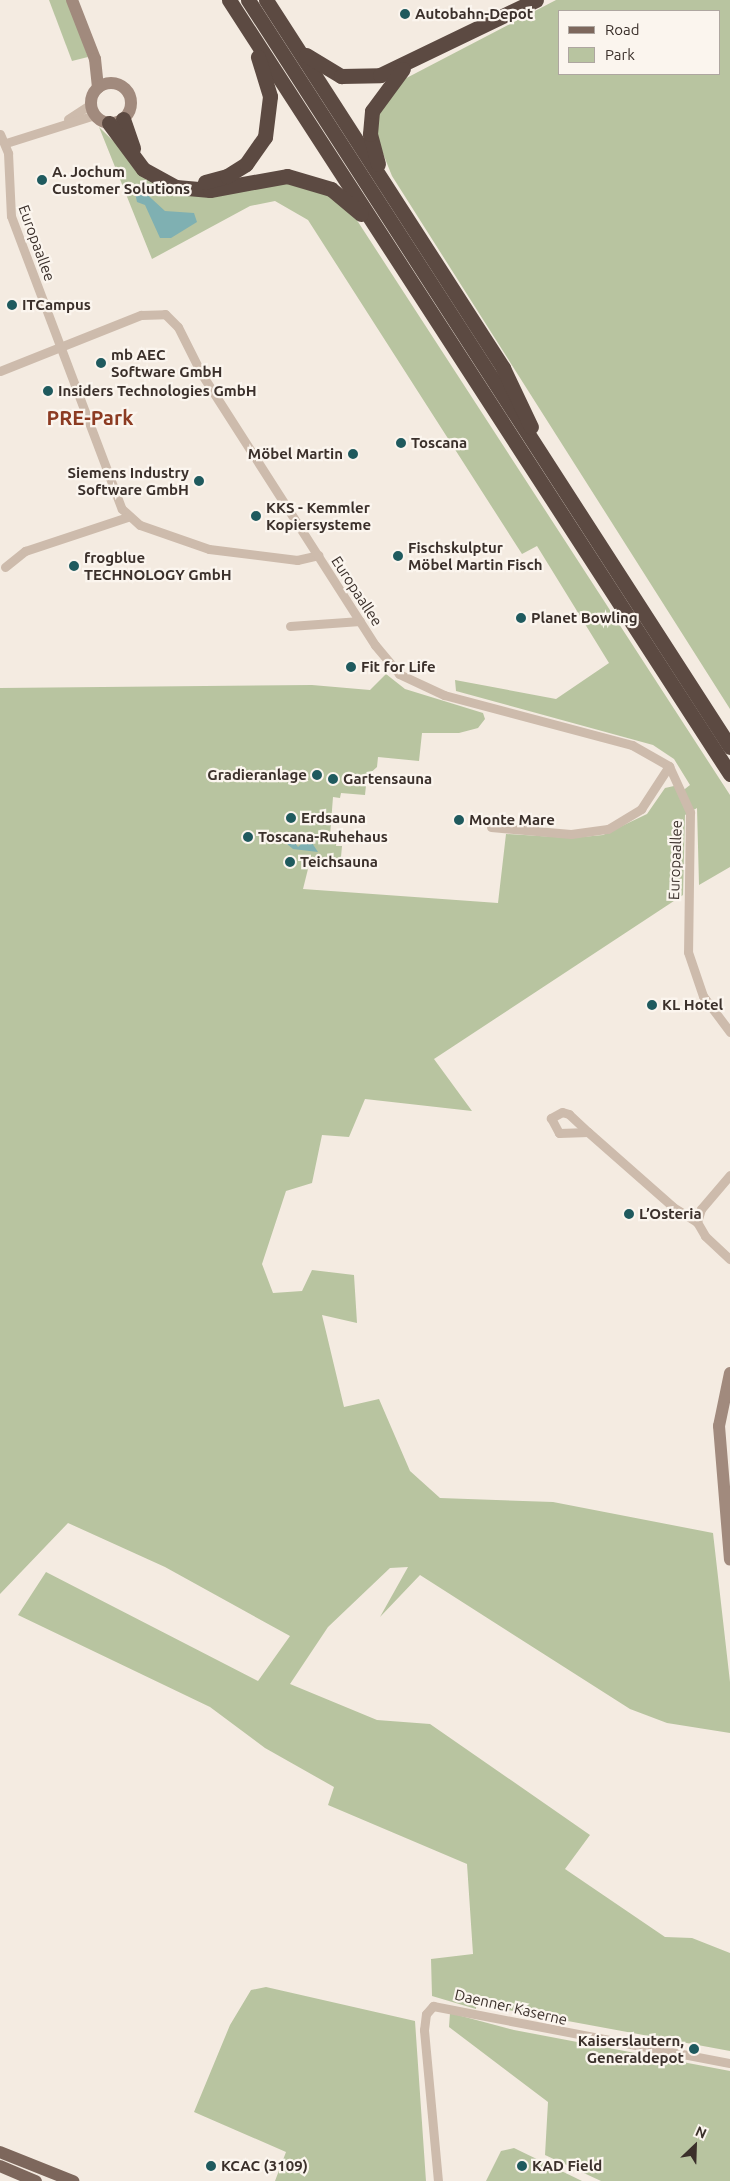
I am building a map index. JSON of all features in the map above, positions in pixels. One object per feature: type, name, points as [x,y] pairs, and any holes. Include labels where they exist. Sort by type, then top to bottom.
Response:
[{"type":"highway","points":[[228,0],[730,774]]},
{"type":"highway","points":[[248,0],[730,747]]},
{"type":"highway","points":[[266,0],[503,368],[543,459]]},
{"type":"highway","points":[[294,43],[320,66],[349,78],[372,77],[405,66],[536,0]]},
{"type":"highway","points":[[116,121],[133,148],[151,167],[172,179],[214,181],[246,164],[265,137],[271,112],[267,81],[244,23]]},
{"type":"highway","points":[[384,184],[373,150],[371,118],[379,96],[405,66]]},
{"type":"highway","points":[[116,121],[128,153],[160,181],[190,191],[267,178],[310,181],[347,201],[383,237]]},
{"type":"main road","points":[[72,0],[104,85],[93,109],[116,121],[130,109],[130,97],[122,86],[104,85]]},
{"type":"main road","points":[[77,0],[80,18]]},
{"type":"main road","points":[[730,1373],[719,1426],[730,1560]]},
{"type":"main road","points":[[0,2152],[71,2181]]},
{"type":"main road","points":[[0,2166],[36,2181]]},
{"type":"street","points":[[6,143],[93,109]]},
{"type":"street","name":"Europaallee","points":[[0,134],[6,143],[11,216],[60,347],[149,312],[172,319],[318,555],[390,666],[418,686],[632,745],[669,766],[679,780],[690,812],[688,952],[703,996],[730,1032]]},
{"type":"street","points":[[0,371],[60,347],[110,482],[128,517],[158,533],[224,552],[297,560],[318,555]]},
{"type":"street","points":[[6,568],[25,551],[128,517]]},
{"type":"street","points":[[290,626],[360,621]]},
{"type":"street","points":[[491,827],[570,834],[608,829],[640,810],[669,766]]},
{"type":"street","points":[[588,1132],[673,1207],[698,1222],[705,1236],[730,1259]]},
{"type":"street","points":[[698,1222],[701,1209],[730,1175]]},
{"type":"street","name":"Daenner Kaserne","points":[[438,2181],[424,2030],[426,2014],[434,2006],[730,2063]]},
{"type":"green space","points":[[49,0],[68,0],[88,57],[72,61]]},
{"type":"green space","points":[[556,0],[730,0],[730,709],[392,176],[378,141],[377,114],[393,85]]},
{"type":"green space","points":[[99,127],[156,183],[282,182],[331,194],[349,208],[730,795],[730,867],[699,885],[697,808],[685,815],[683,895],[434,1059],[472,1111],[365,1099],[349,1137],[322,1135],[312,1183],[286,1191],[262,1264],[273,1293],[302,1291],[312,1270],[354,1275],[357,1323],[322,1315],[344,1407],[379,1399],[410,1471],[440,1498],[553,1502],[713,1533],[730,1682],[730,1733],[667,1723],[630,1709],[420,1575],[380,1617],[408,1567],[390,1568],[328,1627],[290,1684],[377,1720],[430,1724],[590,1835],[565,1869],[665,1937],[692,1938],[730,1953],[730,2051],[476,2004],[476,2009],[432,1996],[431,1959],[473,1954],[467,1864],[328,1805],[334,1787],[265,1748],[210,1707],[18,1615],[46,1572],[258,1681],[290,1636],[165,1567],[68,1523],[0,1594],[0,688],[312,685],[370,690],[386,674],[405,689],[483,713],[485,719],[478,728],[459,733],[422,733],[419,761],[378,757],[377,767],[367,776],[365,795],[341,793],[340,798],[333,797],[330,836],[337,837],[336,846],[342,846],[340,868],[309,865],[303,889],[498,903],[506,834],[571,838],[603,835],[647,814],[665,788],[674,786],[681,792],[690,785],[674,759],[653,745],[456,691],[455,680],[556,699],[609,663],[537,546],[522,554],[308,220],[275,201],[250,206],[152,259]]},
{"type":"green space","points":[[266,1987],[415,2021],[426,2181],[275,2181],[286,2152],[194,2112],[230,2025],[251,1990]]},
{"type":"green space","points":[[450,2013],[514,2030],[730,2071],[730,2181],[601,2181],[545,2155],[548,2102],[449,2027]]},
{"type":"green space","name":"KAD Field","points":[[514,2148],[582,2181],[486,2181],[501,2151]]},
{"type":"water","points":[[134,188],[140,188],[165,211],[194,213],[197,222],[171,238],[160,238],[145,205],[137,202]]},
{"type":"water","points":[[283,833],[289,834],[298,847],[308,837],[318,852],[293,849],[281,839]]},
{"type":"place","name":"Autobahn-Depot","points":[[405,14]]},
{"type":"place","name":"A. Jochum Customer Solutions","points":[[42,180]]},
{"type":"place","name":"ITCampus","points":[[12,305]]},
{"type":"place","name":"mb AEC Software GmbH","points":[[101,363]]},
{"type":"place","name":"Insiders Technologies GmbH","points":[[48,391]]},
{"type":"place","name":"Toscana","points":[[401,443]]},
{"type":"place","name":"Möbel Martin","points":[[353,454]]},
{"type":"place","name":"Siemens Industry Software GmbH","points":[[199,481]]},
{"type":"place","name":"KKS - Kemmler Kopiersysteme","points":[[256,516]]},
{"type":"place","name":"Fischskulptur Möbel Martin Fisch","points":[[398,556]]},
{"type":"place","name":"frogblue TECHNOLOGY GmbH","points":[[74,566]]},
{"type":"place","name":"Planet Bowling","points":[[521,618]]},
{"type":"place","name":"Fit for Life","points":[[351,667]]},
{"type":"place","name":"Gradieranlage","points":[[317,775]]},
{"type":"place","name":"Gartensauna","points":[[333,779]]},
{"type":"place","name":"Erdsauna","points":[[291,818]]},
{"type":"place","name":"Monte Mare","points":[[459,820]]},
{"type":"place","name":"Toscana-Ruhehaus","points":[[248,837]]},
{"type":"place","name":"Teichsauna","points":[[290,862]]},
{"type":"place","name":"KL Hotel","points":[[652,1005]]},
{"type":"place","name":"L’Osteria","points":[[629,1214]]},
{"type":"place","name":"Kaiserslautern, Generaldepot","points":[[694,2049]]},
{"type":"place","name":"KCAC (3109)","points":[[211,2166]]},
{"type":"place","name":"KAD Field","points":[[522,2166]]},
{"type":"district","name":"PRE-Park","points":[[90,417]]}]
